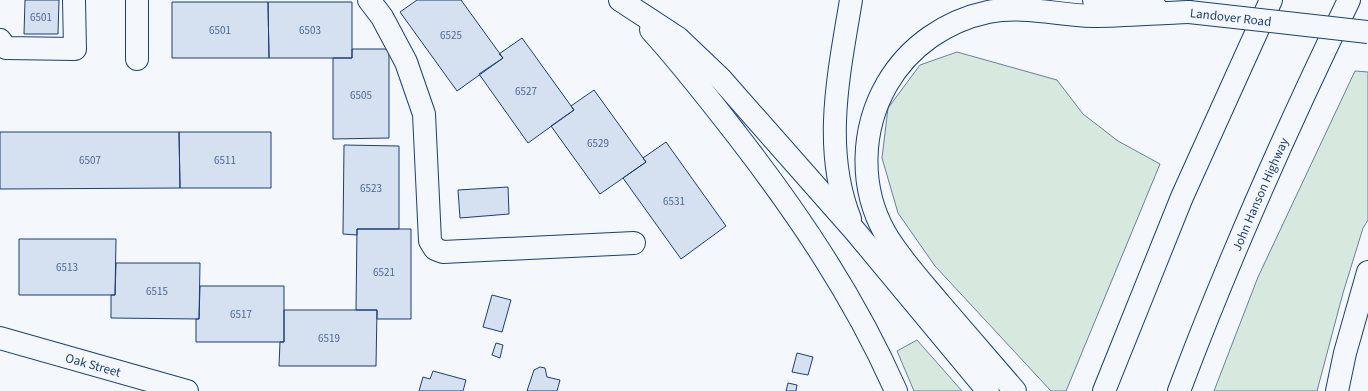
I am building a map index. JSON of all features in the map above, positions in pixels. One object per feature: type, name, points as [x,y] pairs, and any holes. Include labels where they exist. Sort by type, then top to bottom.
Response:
[{"type":"main road","points":[[0,40],[6,48],[75,49],[74,0]]},
{"type":"main road","points":[[137,0],[137,59]]},
{"type":"main road","points":[[369,0],[382,16],[406,62],[424,114],[430,241],[435,249],[443,252],[634,243]]},
{"type":"main road","points":[[851,0],[836,103],[834,143],[839,185],[855,231]]},
{"type":"main road","name":"Landover Road","points":[[1094,0],[1368,32]]},
{"type":"main road","points":[[1250,44],[1262,0]]},
{"type":"main road","points":[[1104,391],[1155,260],[1250,44],[1271,0]]},
{"type":"main road","name":"John Hanson Highway","points":[[1179,391],[1218,290],[1276,156],[1349,0]]},
{"type":"main road","points":[[623,2],[678,38],[702,59],[758,119],[855,231],[988,391]]},
{"type":"main road","points":[[623,2],[670,51],[696,82],[754,157],[806,229],[828,262],[868,331],[896,391]]},
{"type":"main road","points":[[1015,391],[902,258],[885,232],[871,196],[867,171],[868,135],[872,117],[879,98],[895,72],[917,47],[947,26],[973,16],[1006,9],[1043,10],[1091,16],[1189,12]]},
{"type":"main road","points":[[1337,391],[1345,353],[1368,272]]},
{"type":"main road","name":"Oak Street","points":[[0,338],[187,391]]},
{"type":"shaded area","points":[[957,52],[1057,80],[1083,114],[1118,141],[1160,164],[1066,391],[1051,391],[935,266],[898,213],[882,158],[888,108],[920,65]]},
{"type":"shaded area","points":[[1355,71],[1368,72],[1368,220],[1363,228],[1343,293],[1317,391],[1214,391],[1258,277]]},
{"type":"shaded area","points":[[917,340],[962,391],[914,391],[897,351]]},
{"type":"building","points":[[25,0],[59,0],[58,34],[24,34]]},
{"type":"building","points":[[417,0],[461,0],[503,58],[457,91],[400,12]]},
{"type":"building","points":[[172,2],[268,2],[269,58],[172,58]]},
{"type":"building","points":[[268,2],[352,2],[352,58],[269,58]]},
{"type":"building","points":[[522,38],[574,110],[528,143],[479,74],[503,58],[499,54]]},
{"type":"building","points":[[352,49],[389,49],[389,138],[333,139],[333,58],[352,58]]},
{"type":"building","points":[[594,90],[646,162],[600,194],[551,126],[574,110],[571,106]]},
{"type":"building","points":[[0,132],[179,132],[180,188],[0,189]]},
{"type":"building","points":[[179,132],[271,132],[271,188],[180,188]]},
{"type":"building","points":[[666,142],[726,226],[681,259],[623,178],[646,162],[643,158]]},
{"type":"building","points":[[344,145],[399,146],[399,229],[357,229],[357,235],[343,234]]},
{"type":"building","points":[[508,187],[509,214],[460,218],[458,190]]},
{"type":"building","points":[[357,229],[411,229],[411,319],[377,319],[377,310],[356,310]]},
{"type":"building","points":[[19,239],[116,239],[115,295],[19,295]]},
{"type":"building","points":[[116,263],[200,263],[199,319],[111,318],[111,295],[115,295]]},
{"type":"building","points":[[200,286],[284,286],[284,342],[196,342],[196,319],[199,319]]},
{"type":"building","points":[[492,295],[511,300],[502,332],[483,327]]},
{"type":"building","points":[[284,310],[377,310],[376,366],[279,366],[280,342],[284,342]]},
{"type":"building","points":[[496,343],[503,345],[500,358],[492,355]]},
{"type":"building","points":[[797,353],[813,357],[808,375],[792,372]]},
{"type":"building","points":[[540,367],[545,368],[547,377],[560,380],[557,391],[527,391],[534,370]]},
{"type":"building","points":[[433,371],[466,380],[463,391],[419,391],[423,377],[430,379]]},
{"type":"building","points":[[788,383],[797,385],[796,391],[786,391]]}]
